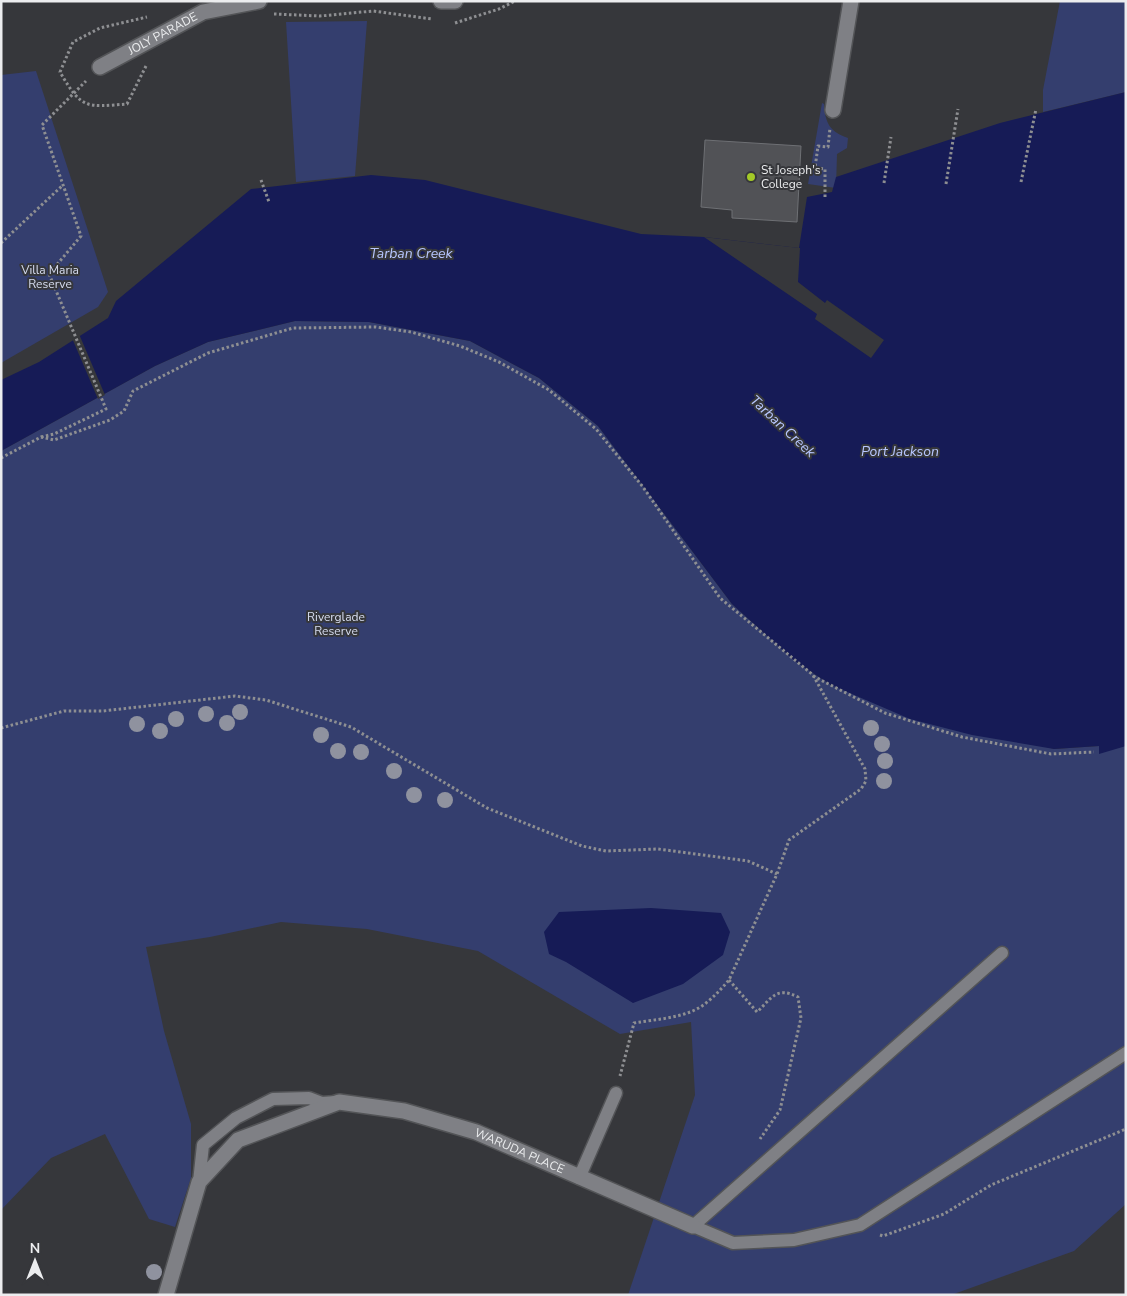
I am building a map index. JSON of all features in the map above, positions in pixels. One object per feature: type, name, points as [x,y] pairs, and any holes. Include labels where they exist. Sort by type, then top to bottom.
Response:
[{"type":"street","name":"JOLY PARADE","points":[[100,68],[202,7],[259,1]]},
{"type":"street","points":[[440,1],[455,1]]},
{"type":"street","points":[[833,110],[851,1]]},
{"type":"street","name":"WARUDA PLACE","points":[[166,1295],[198,1182],[238,1140],[339,1102],[404,1111],[467,1129],[693,1226]]},
{"type":"lane","points":[[1002,953],[693,1226],[733,1243],[794,1240],[860,1225],[1126,1053]]},
{"type":"lane","points":[[579,1178],[616,1093]]},
{"type":"lane","name":"WARUDA PLACE","points":[[198,1182],[203,1145],[236,1118],[273,1099],[309,1098],[322,1103],[339,1102]]},
{"type":"path","points":[[449,22],[459,24],[515,1]]},
{"type":"path","points":[[270,14],[320,16],[373,11],[440,21]]},
{"type":"path","points":[[149,17],[100,28],[73,42],[60,72],[73,94],[89,106],[127,104],[150,58]]},
{"type":"path","points":[[1,458],[41,437],[54,434],[106,409],[49,274],[81,236],[42,125],[100,68]]},
{"type":"path","points":[[946,184],[958,109]]},
{"type":"path","points":[[1020,182],[1036,109]]},
{"type":"path","points":[[825,197],[826,169],[815,168],[818,146],[828,147],[833,110]]},
{"type":"path","points":[[884,183],[891,137]]},
{"type":"path","points":[[261,180],[269,202]]},
{"type":"path","points":[[1,243],[63,185]]},
{"type":"path","points":[[41,437],[54,440],[110,420],[124,411],[133,391],[208,353],[293,328],[376,327],[411,332],[460,346],[500,362],[549,390],[596,428],[643,487],[720,598],[813,675],[885,713],[962,737],[1050,754],[1094,752]]},
{"type":"path","points":[[616,1093],[634,1023],[691,1012],[706,1004],[729,980],[778,874],[789,840],[861,789],[866,781],[865,769],[813,675]]},
{"type":"path","points":[[1,728],[64,710],[103,711],[234,696],[266,700],[351,727],[488,808],[582,846],[606,851],[658,849],[748,861],[778,874]]},
{"type":"path","points":[[729,980],[757,1012],[776,993],[787,992],[798,997],[801,1018],[780,1110],[768,1130],[755,1144]]},
{"type":"path","points":[[860,1225],[883,1236],[892,1233],[944,1214],[991,1185],[1126,1129]]},
{"type":"green space","points":[[1060,1],[1126,1],[1126,92],[1043,112],[1043,90]]},
{"type":"green space","points":[[367,21],[355,176],[296,182],[286,22]]},
{"type":"green space","name":"Villa Maria Reserve","points":[[36,71],[108,292],[98,307],[1,363],[1,75]]},
{"type":"green space","points":[[822,103],[824,104],[827,122],[833,130],[848,138],[847,148],[837,154],[836,188],[808,184]]},
{"type":"green space","name":"Riverglade Reserve","points":[[295,321],[369,322],[470,341],[539,378],[598,426],[732,604],[795,661],[831,685],[1054,749],[1099,746],[1099,752],[1126,745],[1126,1204],[1074,1251],[951,1295],[628,1295],[695,1095],[691,1022],[620,1034],[478,951],[367,929],[281,922],[210,937],[146,947],[164,1031],[191,1124],[191,1178],[175,1227],[149,1219],[105,1134],[51,1158],[1,1210],[1,451],[155,366],[208,342]]},
{"type":"water","name":"Port Jackson","points":[[1126,92],[1126,746],[1099,754],[1099,746],[1054,749],[972,735],[910,719],[831,685],[795,661],[732,604],[598,426],[539,378],[470,341],[369,322],[295,321],[208,342],[155,366],[1,451],[1,380],[39,362],[108,318],[116,301],[251,189],[371,175],[425,180],[641,234],[704,237],[799,248],[807,197],[832,192],[836,177],[1000,123]]},
{"type":"water","points":[[651,908],[721,913],[730,932],[723,955],[683,984],[633,1003],[566,962],[549,954],[544,932],[559,912]]},
{"type":"pier","points":[[704,237],[800,248],[798,282],[825,303],[827,300],[884,340],[871,358],[815,319],[817,314]]},
{"type":"pier","points":[[79,334],[105,395],[98,399],[72,338]]},
{"type":"building","name":"St Joseph's College","points":[[705,140],[801,146],[797,222],[732,218],[732,210],[701,207]]},
{"type":"place","name":"St Joseph's College","points":[[751,177]]},
{"type":"water label","name":"Tarban Creek","points":[[411,253]]},
{"type":"water label","name":"Tarban Creek","points":[[783,426]]}]
